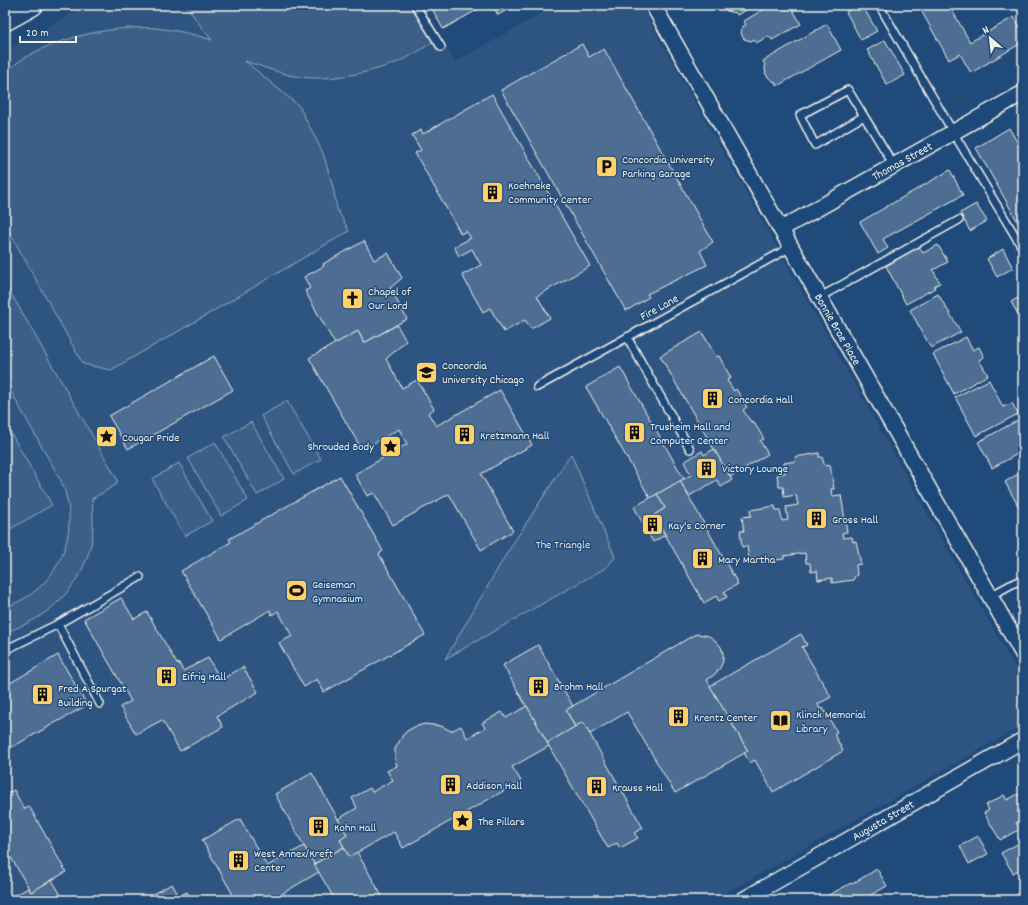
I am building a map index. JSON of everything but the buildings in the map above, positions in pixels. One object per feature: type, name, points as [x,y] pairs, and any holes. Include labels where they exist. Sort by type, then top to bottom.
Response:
[{"type":"street","points":[[5,20],[32,5]]},
{"type":"street","name":"Bonnie Brae Place","points":[[653,5],[1022,652]]},
{"type":"street","name":"Thomas Street","points":[[781,229],[1023,93]]},
{"type":"street","name":"Augusta Street","points":[[743,900],[1023,740]]},
{"type":"lane","points":[[415,5],[440,48]]},
{"type":"lane","points":[[879,5],[1023,249]]},
{"type":"lane","points":[[864,116],[815,145],[800,115],[848,90],[864,116],[894,166]]},
{"type":"lane","points":[[820,297],[959,220]]},
{"type":"lane","name":"Fire Lane","points":[[537,387],[791,247]]},
{"type":"lane","points":[[626,338],[690,449]]},
{"type":"lane","points":[[5,650],[58,624],[140,577]]},
{"type":"lane","points":[[990,596],[1016,582],[1023,580]]},
{"type":"lane","points":[[58,624],[100,704]]},
{"type":"shaded area","name":"Concordia University Chicago","points":[[87,5],[423,5],[455,62],[557,5],[640,5],[1023,682],[1023,725],[714,900],[5,900],[5,51]]},
{"type":"green space","points":[[186,5],[415,5],[435,41],[409,57],[388,66],[330,78],[289,75],[245,61],[299,106],[323,153],[333,187],[337,209],[349,231],[111,370],[83,364],[5,224],[5,73],[19,61],[55,43],[96,32],[117,29],[155,28],[184,32],[212,40]]},
{"type":"green space","points":[[5,283],[117,479],[117,484],[92,499],[93,527],[91,544],[79,575],[70,588],[60,600],[35,619],[20,627],[5,632],[5,607],[24,599],[40,587],[52,573],[62,556],[67,538],[69,519],[67,500],[61,481],[5,381]]},
{"type":"green space","points":[[287,401],[321,459],[294,474],[261,416]]},
{"type":"green space","points":[[251,422],[284,479],[257,495],[224,437]]},
{"type":"green space","points":[[5,423],[52,505],[5,532]]},
{"type":"green space","points":[[215,442],[248,500],[221,516],[188,458]]},
{"type":"green space","name":"The Triangle","points":[[571,454],[615,557],[607,567],[445,659],[507,553]]},
{"type":"green space","points":[[179,463],[212,521],[185,536],[152,479]]},
{"type":"place","name":"Concordia University Parking Garage","points":[[607,166]]},
{"type":"place","name":"Koehneke Community Center","points":[[492,192]]},
{"type":"place","name":"Chapel of Our Lord","points":[[353,298]]},
{"type":"place","name":"Concordia University Chicago","points":[[426,372]]},
{"type":"place","name":"Concordia Hall","points":[[713,399]]},
{"type":"place","name":"Trusheim Hall and Computer Center","points":[[635,433]]},
{"type":"place","name":"Kretzmann Hall","points":[[464,435]]},
{"type":"place","name":"Cougar Pride","points":[[107,437]]},
{"type":"place","name":"Shrouded Body","points":[[390,446]]},
{"type":"place","name":"Victory Lounge","points":[[706,468]]},
{"type":"place","name":"Gross Hall","points":[[816,519]]},
{"type":"place","name":"Kay's Corner","points":[[652,525]]},
{"type":"place","name":"Mary Martha","points":[[702,559]]},
{"type":"place","name":"Geiseman Gymnasium","points":[[296,591]]},
{"type":"place","name":"Eifrig Hall","points":[[167,676]]},
{"type":"place","name":"Brohm Hall","points":[[538,686]]},
{"type":"place","name":"Fred A Spurgat Building","points":[[43,695]]},
{"type":"place","name":"Krentz Center","points":[[679,717]]},
{"type":"place","name":"Klinck Memorial Library","points":[[780,721]]},
{"type":"place","name":"Addison Hall","points":[[450,785]]},
{"type":"place","name":"Krauss Hall","points":[[596,787]]},
{"type":"place","name":"The Pillars","points":[[463,821]]},
{"type":"place","name":"Kohn Hall","points":[[318,827]]},
{"type":"place","name":"West Annex/Kreft Center","points":[[239,860]]}]
